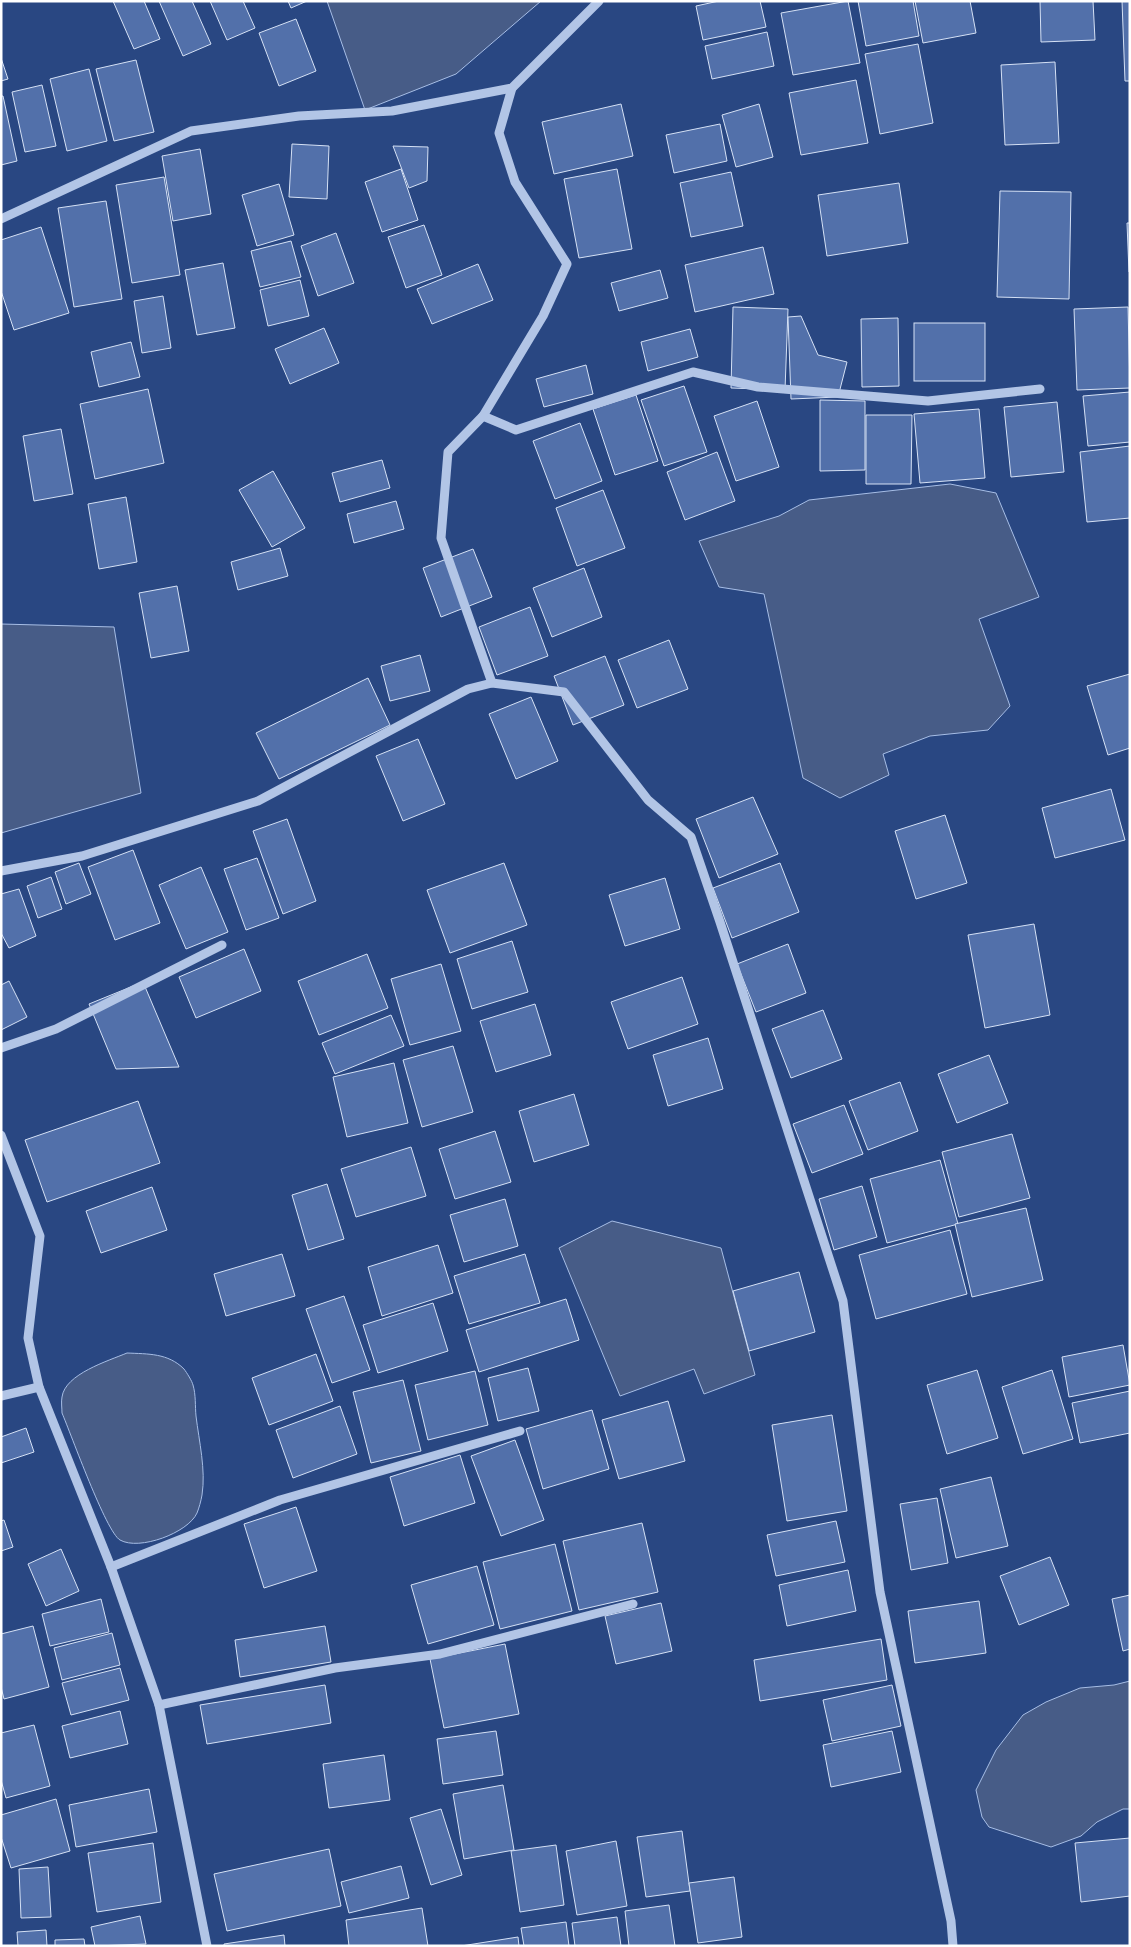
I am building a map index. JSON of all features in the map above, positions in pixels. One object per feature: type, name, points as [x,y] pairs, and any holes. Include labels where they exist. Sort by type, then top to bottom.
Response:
[{"type":"street","points":[[492,683],[441,538],[448,452],[483,416],[543,316],[567,264],[515,182],[499,133],[512,88],[599,1]]},
{"type":"street","points":[[1,219],[191,131],[299,116],[392,111],[512,88]]},
{"type":"street","points":[[483,416],[516,430],[693,372],[758,387],[928,400],[1040,389]]},
{"type":"street","points":[[1,871],[82,856],[258,801],[468,689],[492,683],[564,692],[648,800],[691,837],[724,932],[843,1300],[880,1592],[951,1921],[953,1946]]},
{"type":"street","points":[[1,1048],[56,1029],[222,945]]},
{"type":"street","points":[[1,1135],[40,1236],[28,1338],[39,1388],[111,1566],[159,1706],[207,1946]]},
{"type":"street","points":[[1,1396],[39,1388]]},
{"type":"street","points":[[111,1566],[280,1500],[520,1431]]},
{"type":"street","points":[[159,1706],[335,1668],[440,1654],[633,1604]]},
{"type":"water","points":[[327,1],[541,1],[456,74],[365,110]]},
{"type":"water","points":[[950,484],[996,493],[1039,597],[979,619],[1010,706],[988,730],[930,736],[883,754],[889,775],[840,798],[803,778],[764,594],[719,587],[699,541],[779,516],[809,500]]},
{"type":"water","points":[[1,624],[114,627],[141,793],[1,833]]},
{"type":"water","points":[[612,1221],[721,1248],[755,1375],[704,1394],[694,1369],[620,1396],[559,1248]]},
{"type":"water","points":[[127,1353],[164,1357],[178,1364],[192,1381],[195,1397],[203,1466],[202,1497],[197,1513],[184,1527],[150,1542],[128,1543],[120,1540],[114,1533],[98,1502],[62,1413],[62,1397],[65,1389],[71,1382],[89,1369]]},
{"type":"water","points":[[1130,1681],[1130,1809],[1123,1809],[1097,1822],[1081,1836],[1051,1847],[989,1827],[982,1817],[976,1790],[996,1750],[1023,1715],[1046,1702],[1080,1688],[1114,1685]]},
{"type":"building","points":[[113,1],[144,1],[160,39],[134,49]]},
{"type":"building","points":[[159,1],[192,1],[211,44],[183,56]]},
{"type":"building","points":[[210,1],[243,1],[255,28],[227,40]]},
{"type":"building","points":[[288,1],[307,1],[291,8]]},
{"type":"building","points":[[719,1],[760,1],[766,27],[703,40],[696,6]]},
{"type":"building","points":[[848,1],[860,63],[793,75],[781,13]]},
{"type":"building","points":[[858,1],[913,1],[919,36],[866,46]]},
{"type":"building","points":[[915,1],[970,1],[976,33],[923,43]]},
{"type":"building","points":[[1040,1],[1093,1],[1095,40],[1041,42]]},
{"type":"building","points":[[1122,1],[1130,1],[1130,81],[1125,81]]},
{"type":"building","points":[[296,19],[316,71],[279,86],[259,33]]},
{"type":"building","points":[[767,32],[774,66],[712,79],[705,46]]},
{"type":"building","points":[[918,44],[933,123],[880,134],[865,54]]},
{"type":"building","points":[[1,58],[8,79],[1,81]]},
{"type":"building","points":[[136,60],[154,132],[114,141],[96,69]]},
{"type":"building","points":[[1055,62],[1059,143],[1005,145],[1001,65]]},
{"type":"building","points":[[89,69],[107,141],[67,151],[50,79]]},
{"type":"building","points":[[856,80],[868,143],[801,155],[789,93]]},
{"type":"building","points":[[42,85],[56,146],[25,152],[12,92]]},
{"type":"building","points":[[1,96],[3,96],[17,161],[1,165]]},
{"type":"building","points":[[621,104],[633,156],[554,174],[542,122]]},
{"type":"building","points":[[759,104],[773,157],[736,167],[722,115]]},
{"type":"building","points":[[720,124],[727,161],[674,173],[666,135]]},
{"type":"building","points":[[292,144],[329,146],[327,199],[289,197]]},
{"type":"building","points":[[393,146],[428,147],[427,181],[409,188]]},
{"type":"building","points":[[200,149],[211,214],[173,221],[162,156]]},
{"type":"building","points":[[401,169],[418,220],[382,232],[365,182]]},
{"type":"building","points":[[617,169],[632,249],[579,258],[564,179]]},
{"type":"building","points":[[731,172],[743,226],[691,237],[680,183]]},
{"type":"building","points":[[164,177],[180,275],[132,283],[116,185]]},
{"type":"building","points":[[899,183],[908,243],[827,256],[818,195]]},
{"type":"building","points":[[279,184],[294,235],[257,246],[242,195]]},
{"type":"building","points":[[1000,191],[1071,192],[1069,299],[997,297]]},
{"type":"building","points":[[106,201],[122,299],[74,307],[58,208]]},
{"type":"building","points":[[1127,223],[1130,223],[1130,272],[1129,272]]},
{"type":"building","points":[[424,225],[442,275],[406,288],[388,237]]},
{"type":"building","points":[[41,227],[69,313],[14,330],[1,291],[1,240]]},
{"type":"building","points":[[336,233],[354,283],[318,296],[301,246]]},
{"type":"building","points":[[291,241],[301,277],[260,287],[251,251]]},
{"type":"building","points":[[763,247],[774,294],[695,312],[685,265]]},
{"type":"building","points":[[223,263],[235,328],[197,335],[185,270]]},
{"type":"building","points":[[478,264],[493,300],[432,324],[417,289]]},
{"type":"building","points":[[660,270],[668,298],[619,311],[611,283]]},
{"type":"building","points":[[300,280],[309,316],[268,326],[260,290]]},
{"type":"building","points":[[163,296],[171,348],[142,353],[134,301]]},
{"type":"building","points":[[733,307],[788,309],[785,390],[731,388]]},
{"type":"building","points":[[1128,307],[1130,388],[1077,390],[1074,309]]},
{"type":"building","points":[[801,316],[818,355],[847,362],[838,397],[791,399],[788,317]]},
{"type":"building","points":[[898,318],[899,386],[862,387],[861,319]]},
{"type":"building","points":[[914,323],[985,323],[985,381],[914,381]]},
{"type":"building","points":[[324,328],[339,363],[290,384],[275,349]]},
{"type":"building","points":[[690,329],[698,357],[648,371],[641,342]]},
{"type":"building","points":[[131,342],[140,377],[99,387],[91,352]]},
{"type":"building","points":[[586,365],[593,394],[544,407],[536,379]]},
{"type":"building","points":[[684,386],[707,452],[664,466],[641,400]]},
{"type":"building","points":[[148,389],[164,463],[95,479],[80,404]]},
{"type":"building","points":[[1130,392],[1130,442],[1088,446],[1083,396]]},
{"type":"building","points":[[636,395],[658,461],[615,475],[593,409]]},
{"type":"building","points":[[820,400],[865,401],[865,470],[820,471]]},
{"type":"building","points":[[757,401],[779,467],[736,481],[714,416]]},
{"type":"building","points":[[1057,402],[1064,472],[1011,477],[1004,407]]},
{"type":"building","points":[[979,409],[985,478],[920,483],[914,414]]},
{"type":"building","points":[[866,415],[912,415],[911,484],[866,484]]},
{"type":"building","points":[[580,423],[602,481],[555,499],[533,441]]},
{"type":"building","points":[[61,429],[73,494],[34,501],[23,436]]},
{"type":"building","points":[[1130,446],[1130,518],[1087,522],[1080,452]]},
{"type":"building","points":[[717,452],[735,501],[685,520],[667,472]]},
{"type":"building","points":[[382,460],[390,488],[340,502],[332,473]]},
{"type":"building","points":[[273,471],[305,528],[272,547],[239,490]]},
{"type":"building","points":[[603,490],[625,548],[577,566],[556,508]]},
{"type":"building","points":[[126,497],[137,562],[99,569],[88,504]]},
{"type":"building","points":[[396,501],[404,529],[354,543],[347,514]]},
{"type":"building","points":[[280,548],[288,576],[238,590],[231,562]]},
{"type":"building","points":[[473,549],[492,597],[441,617],[423,568]]},
{"type":"building","points":[[584,568],[602,617],[552,637],[533,588]]},
{"type":"building","points":[[177,586],[189,651],[151,658],[139,593]]},
{"type":"building","points":[[530,607],[548,656],[497,675],[479,627]]},
{"type":"building","points":[[669,640],[688,689],[637,708],[618,660]]},
{"type":"building","points":[[420,655],[430,691],[390,701],[381,666]]},
{"type":"building","points":[[605,656],[624,705],[573,725],[554,676]]},
{"type":"building","points":[[1130,674],[1130,748],[1108,755],[1087,686]]},
{"type":"building","points":[[368,678],[390,725],[279,779],[256,733]]},
{"type":"building","points":[[531,697],[558,761],[516,779],[489,714]]},
{"type":"building","points":[[418,739],[445,804],[403,821],[376,756]]},
{"type":"building","points":[[1111,789],[1125,840],[1055,858],[1042,808]]},
{"type":"building","points":[[753,797],[778,854],[719,878],[696,819]]},
{"type":"building","points":[[945,815],[967,883],[916,899],[895,831]]},
{"type":"building","points":[[287,819],[316,901],[283,914],[253,831]]},
{"type":"building","points":[[133,850],[160,923],[115,940],[88,867]]},
{"type":"building","points":[[257,858],[279,918],[246,930],[224,869]]},
{"type":"building","points":[[79,863],[91,894],[66,904],[55,872]]},
{"type":"building","points":[[504,863],[527,925],[450,953],[427,890]]},
{"type":"building","points":[[780,863],[799,912],[732,938],[713,888]]},
{"type":"building","points":[[201,867],[228,932],[186,949],[159,885]]},
{"type":"building","points":[[51,877],[62,909],[38,918],[27,886]]},
{"type":"building","points":[[665,878],[680,929],[625,946],[609,895]]},
{"type":"building","points":[[19,889],[36,936],[9,948],[1,933],[1,894]]},
{"type":"building","points":[[1034,924],[1050,1015],[985,1028],[968,935]]},
{"type":"building","points":[[512,941],[528,992],[472,1009],[457,959]]},
{"type":"building","points":[[788,944],[806,993],[756,1012],[737,964]]},
{"type":"building","points":[[244,949],[261,991],[196,1018],[179,977]]},
{"type":"building","points":[[367,954],[388,1008],[319,1035],[298,981]]},
{"type":"building","points":[[441,964],[461,1031],[410,1045],[391,979]]},
{"type":"building","points":[[682,977],[698,1024],[628,1049],[611,1002]]},
{"type":"building","points":[[9,981],[27,1017],[1,1030],[1,985]]},
{"type":"building","points":[[143,982],[179,1067],[116,1069],[89,1004]]},
{"type":"building","points":[[535,1004],[551,1055],[496,1072],[480,1021]]},
{"type":"building","points":[[823,1010],[842,1059],[791,1078],[772,1029]]},
{"type":"building","points":[[391,1015],[404,1046],[335,1074],[322,1043]]},
{"type":"building","points":[[708,1038],[723,1089],[668,1106],[653,1055]]},
{"type":"building","points":[[453,1046],[473,1112],[422,1127],[403,1060]]},
{"type":"building","points":[[989,1055],[1008,1103],[957,1123],[938,1074]]},
{"type":"building","points":[[394,1063],[408,1123],[347,1137],[333,1077]]},
{"type":"building","points":[[900,1082],[918,1131],[868,1150],[849,1101]]},
{"type":"building","points":[[574,1094],[589,1145],[534,1162],[519,1111]]},
{"type":"building","points":[[138,1101],[160,1163],[47,1202],[25,1140]]},
{"type":"building","points":[[844,1105],[863,1154],[812,1173],[793,1124]]},
{"type":"building","points":[[495,1131],[511,1182],[455,1199],[439,1149]]},
{"type":"building","points":[[1012,1134],[1030,1198],[959,1217],[942,1152]]},
{"type":"building","points":[[411,1147],[426,1196],[356,1217],[341,1169]]},
{"type":"building","points":[[940,1160],[958,1224],[887,1243],[870,1179]]},
{"type":"building","points":[[327,1184],[344,1239],[308,1250],[292,1195]]},
{"type":"building","points":[[862,1186],[877,1237],[834,1250],[819,1199]]},
{"type":"building","points":[[152,1187],[167,1230],[101,1253],[86,1211]]},
{"type":"building","points":[[505,1199],[518,1246],[464,1262],[450,1215]]},
{"type":"building","points":[[1026,1208],[1043,1280],[972,1297],[955,1224]]},
{"type":"building","points":[[950,1230],[967,1294],[876,1319],[859,1255]]},
{"type":"building","points":[[438,1245],[453,1293],[382,1316],[368,1267]]},
{"type":"building","points":[[282,1254],[295,1296],[226,1316],[214,1274]]},
{"type":"building","points":[[525,1254],[540,1303],[469,1324],[454,1276]]},
{"type":"building","points":[[799,1272],[815,1332],[749,1351],[733,1291]]},
{"type":"building","points":[[344,1296],[370,1370],[332,1383],[306,1309]]},
{"type":"building","points":[[566,1299],[579,1340],[479,1372],[466,1330]]},
{"type":"building","points":[[433,1303],[448,1351],[378,1373],[363,1325]]},
{"type":"building","points":[[1123,1345],[1130,1385],[1069,1397],[1062,1357]]},
{"type":"building","points":[[316,1354],[333,1401],[269,1425],[252,1378]]},
{"type":"building","points":[[528,1368],[539,1411],[498,1421],[488,1378]]},
{"type":"building","points":[[977,1370],[998,1438],[947,1454],[927,1385]]},
{"type":"building","points":[[1052,1370],[1073,1439],[1023,1454],[1002,1387]]},
{"type":"building","points":[[475,1371],[488,1425],[428,1440],[415,1385]]},
{"type":"building","points":[[403,1380],[421,1451],[371,1463],[353,1392]]},
{"type":"building","points":[[1130,1391],[1130,1433],[1080,1443],[1072,1403]]},
{"type":"building","points":[[668,1401],[685,1461],[619,1479],[602,1420]]},
{"type":"building","points":[[340,1406],[357,1454],[293,1478],[276,1430]]},
{"type":"building","points":[[592,1410],[609,1469],[543,1489],[526,1429]]},
{"type":"building","points":[[832,1415],[847,1511],[787,1521],[772,1425]]},
{"type":"building","points":[[26,1428],[34,1452],[1,1463],[1,1437]]},
{"type":"building","points":[[515,1440],[544,1520],[501,1536],[471,1456]]},
{"type":"building","points":[[460,1455],[475,1503],[404,1526],[390,1477]]},
{"type":"building","points":[[991,1477],[1008,1546],[956,1558],[940,1489]]},
{"type":"building","points":[[937,1498],[948,1563],[911,1570],[900,1504]]},
{"type":"building","points":[[296,1507],[317,1571],[264,1588],[244,1524]]},
{"type":"building","points":[[4,1520],[13,1547],[1,1551],[1,1521]]},
{"type":"building","points":[[836,1521],[845,1562],[776,1576],[767,1535]]},
{"type":"building","points":[[642,1523],[658,1592],[579,1610],[563,1541]]},
{"type":"building","points":[[555,1544],[572,1611],[500,1629],[483,1562]]},
{"type":"building","points":[[61,1549],[79,1591],[46,1606],[28,1564]]},
{"type":"building","points":[[1050,1557],[1069,1605],[1019,1625],[1000,1576]]},
{"type":"building","points":[[477,1566],[494,1625],[428,1644],[411,1585]]},
{"type":"building","points":[[848,1570],[856,1611],[787,1626],[779,1585]]},
{"type":"building","points":[[1130,1595],[1130,1649],[1123,1651],[1112,1599]]},
{"type":"building","points":[[101,1599],[109,1632],[50,1646],[42,1614]]},
{"type":"building","points":[[979,1601],[986,1653],[915,1663],[908,1611]]},
{"type":"building","points":[[661,1603],[672,1651],[616,1664],[605,1616]]},
{"type":"building","points":[[33,1626],[49,1687],[4,1699],[1,1687],[1,1634]]},
{"type":"building","points":[[325,1626],[331,1662],[240,1677],[235,1640]]},
{"type":"building","points":[[112,1633],[120,1665],[62,1680],[54,1648]]},
{"type":"building","points":[[881,1639],[887,1680],[760,1701],[754,1660]]},
{"type":"building","points":[[505,1644],[519,1714],[444,1728],[430,1659]]},
{"type":"building","points":[[120,1668],[129,1700],[71,1715],[62,1683]]},
{"type":"building","points":[[325,1685],[331,1723],[207,1744],[200,1705]]},
{"type":"building","points":[[892,1685],[901,1726],[832,1741],[823,1700]]},
{"type":"building","points":[[120,1711],[128,1744],[70,1758],[62,1726]]},
{"type":"building","points":[[34,1725],[50,1786],[6,1798],[1,1780],[1,1733]]},
{"type":"building","points":[[496,1731],[503,1775],[443,1784],[437,1739]]},
{"type":"building","points":[[892,1731],[901,1772],[831,1787],[823,1745]]},
{"type":"building","points":[[384,1755],[390,1800],[329,1808],[323,1764]]},
{"type":"building","points":[[503,1785],[514,1850],[464,1859],[453,1794]]},
{"type":"building","points":[[149,1789],[157,1832],[76,1847],[69,1805]]},
{"type":"building","points":[[56,1799],[70,1851],[11,1868],[1,1837],[1,1815]]},
{"type":"building","points":[[441,1809],[462,1875],[431,1885],[410,1818]]},
{"type":"building","points":[[682,1831],[690,1891],[646,1897],[637,1837]]},
{"type":"building","points":[[1130,1838],[1130,1896],[1081,1902],[1075,1843]]},
{"type":"building","points":[[616,1841],[627,1906],[577,1915],[566,1851]]},
{"type":"building","points":[[153,1843],[161,1902],[97,1912],[88,1853]]},
{"type":"building","points":[[556,1845],[564,1905],[520,1912],[511,1851]]},
{"type":"building","points":[[329,1849],[341,1906],[227,1931],[214,1874]]},
{"type":"building","points":[[401,1866],[409,1898],[349,1913],[341,1882]]},
{"type":"building","points":[[48,1867],[51,1917],[21,1918],[19,1869]]},
{"type":"building","points":[[734,1877],[742,1937],[698,1943],[689,1883]]},
{"type":"building","points":[[669,1905],[675,1946],[629,1946],[625,1911]]},
{"type":"building","points":[[422,1908],[428,1946],[349,1946],[346,1920]]},
{"type":"building","points":[[140,1916],[146,1944],[95,1946],[91,1927]]},
{"type":"building","points":[[617,1917],[621,1946],[575,1946],[572,1923]]},
{"type":"building","points":[[566,1922],[569,1946],[524,1946],[521,1928]]},
{"type":"building","points":[[46,1930],[47,1946],[18,1946],[17,1932]]},
{"type":"building","points":[[284,1935],[285,1946],[224,1946],[224,1944]]},
{"type":"building","points":[[518,1937],[519,1946],[461,1946]]},
{"type":"building","points":[[84,1939],[85,1946],[55,1946],[55,1940]]}]
